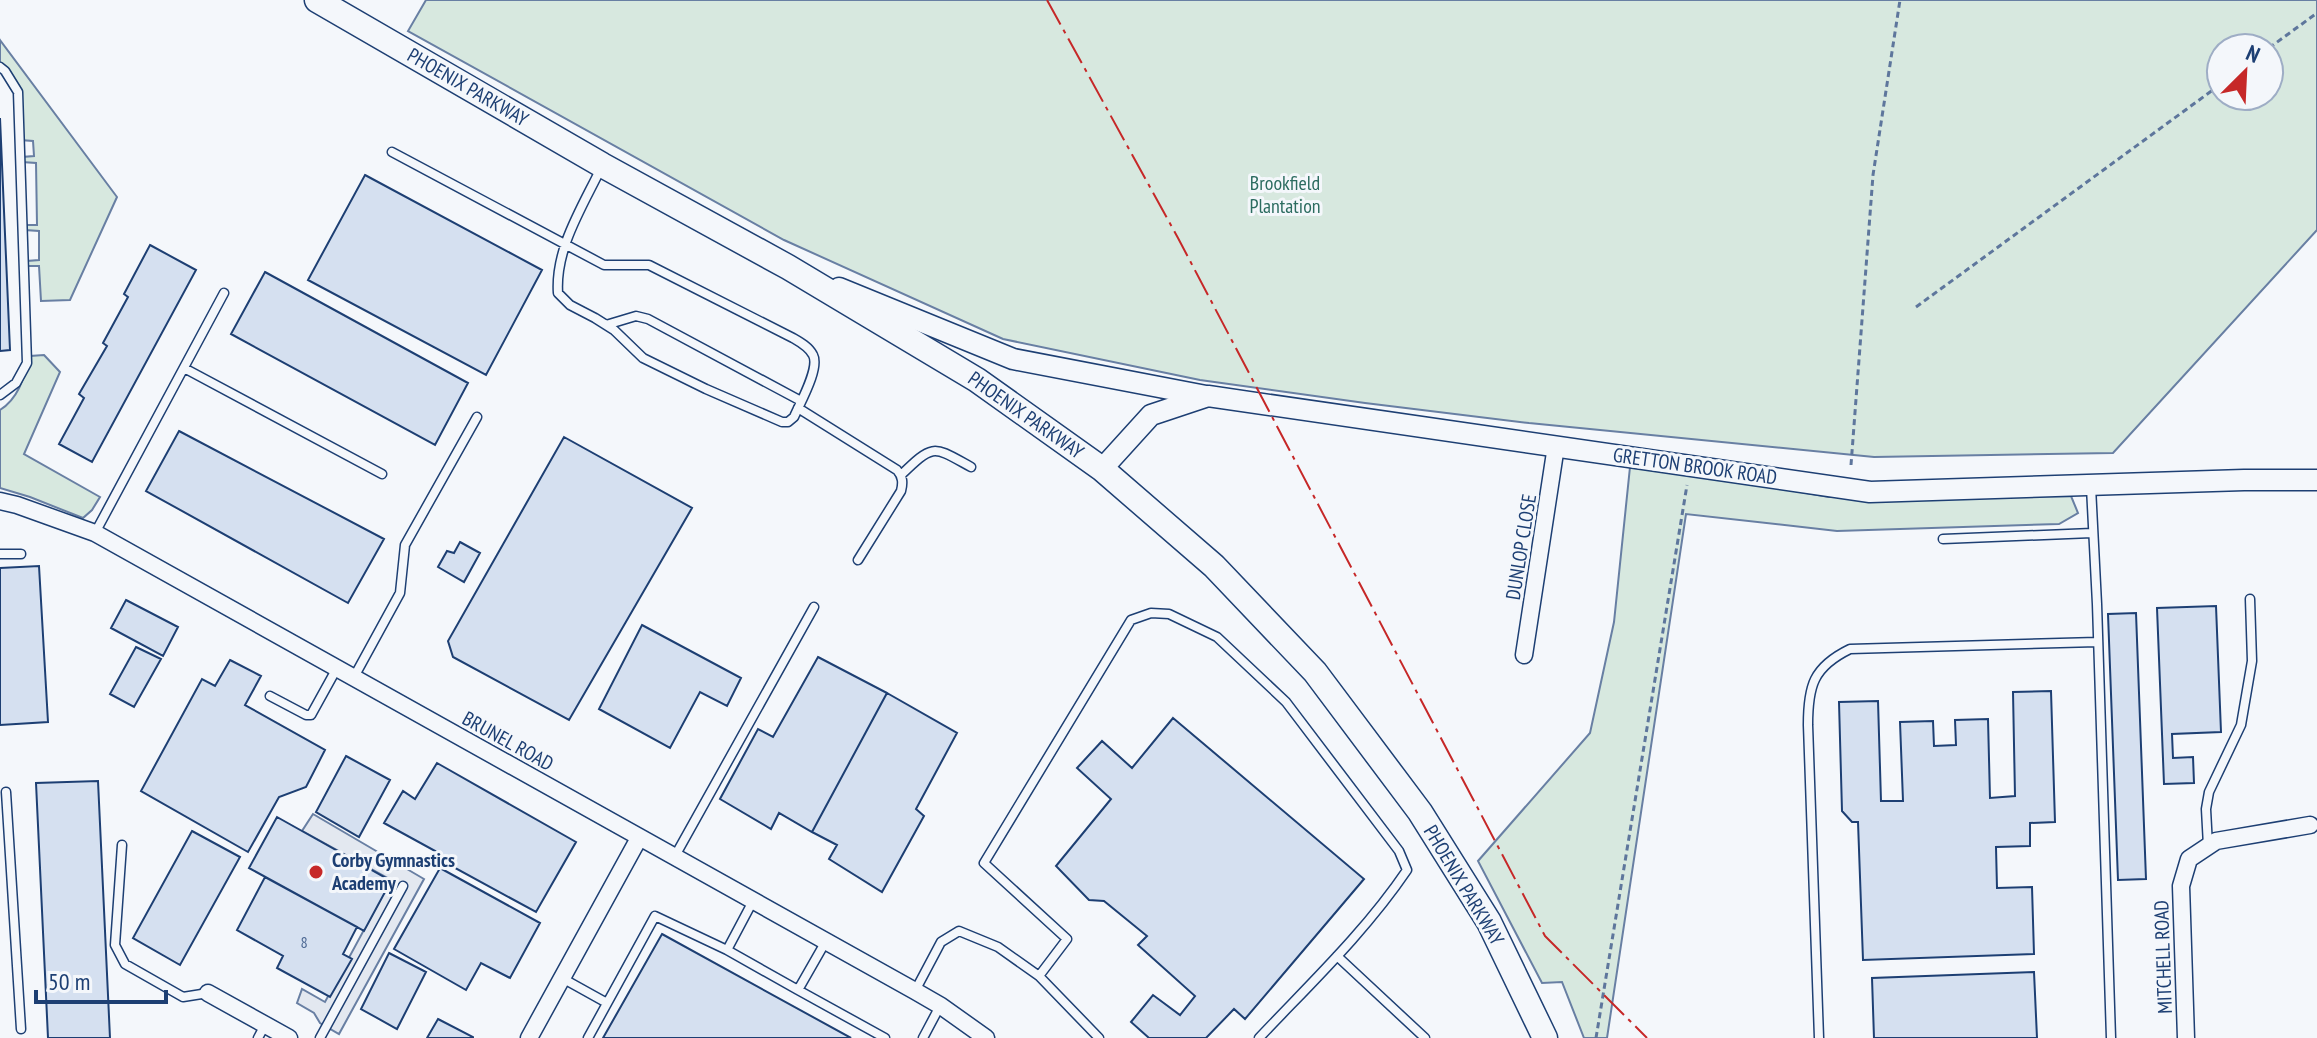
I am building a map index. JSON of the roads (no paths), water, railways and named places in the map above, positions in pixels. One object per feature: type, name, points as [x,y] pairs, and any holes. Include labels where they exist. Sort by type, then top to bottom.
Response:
[{"type":"main road","name":"PHOENIX PARKWAY","points":[[317,0],[602,165],[788,267],[977,380],[1102,469],[1214,566],[1315,672],[1420,812],[1489,922],[1545,1038]]},
{"type":"street","points":[[788,267],[1013,359],[1208,396]]},
{"type":"street","name":"GRETTON BROOK ROAD","points":[[1102,469],[1151,415],[1208,396],[1870,492],[2317,480]]},
{"type":"street","name":"DUNLOP CLOSE","points":[[1524,655],[1556,446]]},
{"type":"street","name":"BRUNEL ROAD","points":[[0,501],[95,533],[915,991],[986,1038]]},
{"type":"street","points":[[2208,847],[2216,841],[2315,822]]},
{"type":"street","points":[[529,1038],[639,838]]},
{"type":"street","name":"MITCHELL ROAD","points":[[2186,1038],[2181,886],[2189,859],[2208,847]]},
{"type":"street","points":[[208,993],[262,1032],[289,1038]]},
{"type":"lane","points":[[0,67],[18,92],[27,363],[16,383],[0,395]]},
{"type":"lane","points":[[392,152],[565,244],[604,265],[649,265],[793,338],[815,357],[815,368],[794,417],[788,422],[706,389],[643,358],[606,325],[570,305],[558,293],[557,276],[565,244],[602,165]]},
{"type":"lane","points":[[95,533],[224,293]]},
{"type":"lane","points":[[606,325],[636,316],[648,319],[799,404],[897,470],[903,483],[901,491],[858,560]]},
{"type":"lane","points":[[184,368],[382,474]]},
{"type":"lane","points":[[354,677],[400,593],[405,545],[477,417]]},
{"type":"lane","points":[[901,475],[929,452],[941,451],[971,467]]},
{"type":"lane","points":[[2091,485],[2111,1038]]},
{"type":"lane","points":[[1943,539],[2092,533]]},
{"type":"lane","points":[[0,554],[21,554]]},
{"type":"lane","points":[[2208,847],[2206,809],[2209,792],[2241,725],[2244,712],[2252,661],[2250,599]]},
{"type":"lane","points":[[675,856],[814,607]]},
{"type":"lane","points":[[1039,976],[1067,939],[984,863],[1131,620],[1151,613],[1169,614],[1217,637],[1286,702],[1399,851],[1407,870],[1337,956],[1259,1038]]},
{"type":"lane","points":[[1819,1038],[1808,725],[1808,696],[1817,675],[1832,657],[1850,649],[2097,642]]},
{"type":"lane","points":[[270,696],[311,715],[338,667]]},
{"type":"lane","points":[[6,792],[21,1029]]},
{"type":"lane","points":[[122,845],[115,945],[125,964],[183,997],[208,993]]},
{"type":"lane","points":[[320,1038],[403,886]]},
{"type":"lane","points":[[727,950],[753,901]]},
{"type":"lane","points":[[0,904],[12,904]]},
{"type":"lane","points":[[588,1038],[655,916],[727,950],[885,1038]]},
{"type":"lane","points":[[915,991],[941,942],[959,931],[998,947],[1039,976],[1099,1038]]},
{"type":"lane","points":[[798,990],[826,941]]},
{"type":"lane","points":[[1337,956],[1425,1038]]},
{"type":"lane","points":[[562,978],[607,1003]]},
{"type":"lane","points":[[923,1038],[941,1006]]},
{"type":"place","name":"Corby Gymnastics Academy","points":[[316,872]]},
{"type":"park label","name":"Brookfield Plantation","points":[[1285,194]]}]
